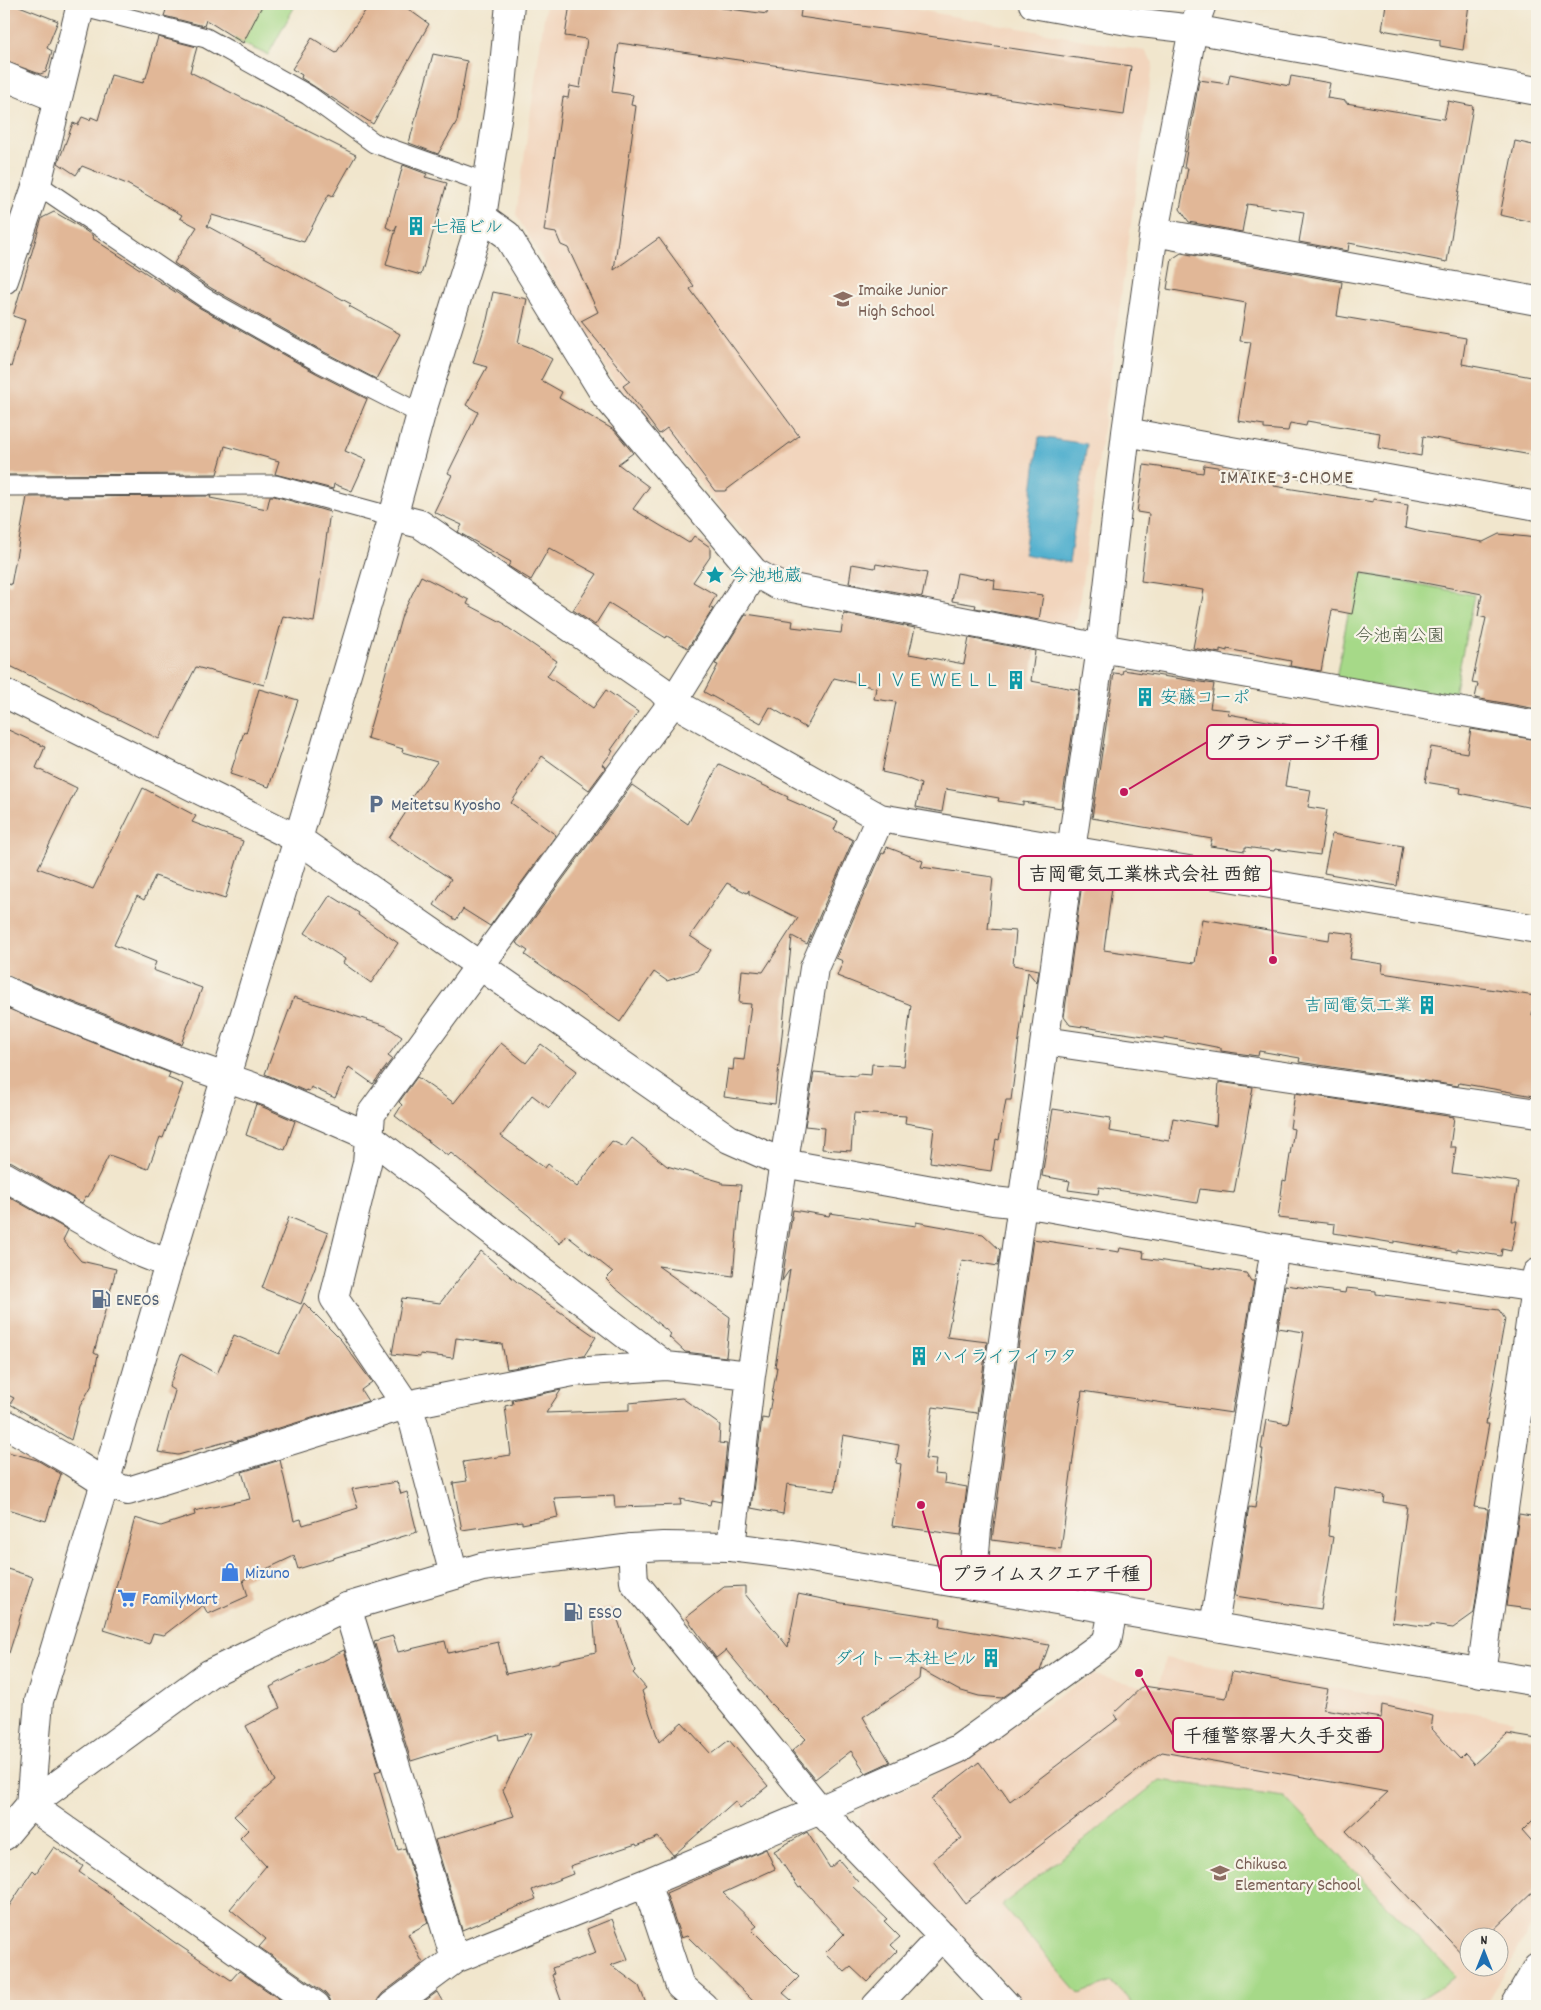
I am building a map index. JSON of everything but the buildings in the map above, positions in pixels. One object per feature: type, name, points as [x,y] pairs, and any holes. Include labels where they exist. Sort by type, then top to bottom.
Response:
[{"type":"street","points":[[30,1805],[39,1701],[105,1483],[168,1264],[298,839],[393,517],[421,414],[482,217],[502,86],[510,4]]},
{"type":"street","points":[[1033,4],[1133,22],[1193,30],[1537,91]]},
{"type":"street","points":[[972,1586],[978,1529],[1071,850],[1101,648],[1126,432],[1154,232],[1193,30],[1202,4]]},
{"type":"street","points":[[4,280],[37,184],[80,5]]},
{"type":"street","points":[[4,76],[57,98]]},
{"type":"street","points":[[482,217],[507,235],[606,395],[754,572],[776,585],[1101,648],[1537,725]]},
{"type":"street","points":[[1154,232],[1537,301]]},
{"type":"street","points":[[1126,432],[1537,506]]},
{"type":"street","points":[[393,517],[420,524],[660,689],[673,702],[880,818],[1537,929]]},
{"type":"street","points":[[454,1575],[414,1424],[406,1405],[334,1298],[367,1163],[371,1114],[673,702],[754,572]]},
{"type":"street","points":[[4,693],[298,839],[729,1139],[783,1163],[1023,1205],[1041,1206],[1275,1248],[1537,1283],[1481,1673]]},
{"type":"street","points":[[731,1547],[751,1375],[814,968],[880,818]]},
{"type":"street","points":[[4,990],[25,1000],[225,1078],[268,1092],[369,1136],[666,1366]]},
{"type":"street","points":[[1045,1041],[1537,1113]]},
{"type":"street","points":[[4,1176],[134,1250],[168,1264]]},
{"type":"street","points":[[1214,1626],[1275,1248]]},
{"type":"street","points":[[4,1423],[105,1483],[128,1491],[406,1405],[573,1372],[666,1366],[751,1375]]},
{"type":"street","points":[[4,1836],[30,1805],[209,1674],[346,1607],[482,1567],[632,1548],[663,1546],[731,1547],[787,1554],[1537,1682]]},
{"type":"street","points":[[632,1548],[634,1582],[820,1810],[942,1936],[1006,2006]]},
{"type":"street","points":[[346,1607],[455,1959]]},
{"type":"street","points":[[392,2006],[455,1959],[646,1883],[820,1810],[958,1749],[1106,1641],[1113,1610]]},
{"type":"street","points":[[30,1805],[316,2006]]},
{"type":"street","points":[[646,1883],[680,1986],[703,2006]]},
{"type":"street","points":[[876,2006],[942,1936]]},
{"type":"street","points":[[1515,2006],[1537,1968]]},
{"type":"lane","points":[[80,5],[206,38],[308,95],[374,143],[487,183]]},
{"type":"lane","points":[[37,184],[205,298],[321,363],[421,414]]},
{"type":"lane","points":[[4,486],[276,485],[393,517]]},
{"type":"shaded area","name":"Imaike Junior High School","points":[[546,4],[886,4],[1145,51],[1153,63],[1077,619],[1068,626],[776,571],[615,383],[516,215]]},
{"type":"shaded area","name":"Chikusa Elementary School","points":[[1165,1658],[1514,1720],[1472,1759],[1537,1828],[1537,1917],[1508,1968],[1508,1928],[1458,1928],[1458,1978],[1502,1978],[1486,2006],[1027,2006],[859,1825],[861,1807],[926,1780],[1093,1675],[1158,1690]]},
{"type":"green space","points":[[257,4],[296,4],[268,55],[234,40]]},
{"type":"green space","name":"今池南公園","points":[[1356,572],[1474,595],[1453,700],[1336,678]]},
{"type":"green space","points":[[1160,1780],[1284,1797],[1456,1977],[1410,2006],[1135,2006],[1112,1982],[1079,1994],[1002,1905]]},
{"type":"water","points":[[1039,437],[1087,444],[1069,563],[1024,554]]},
{"type":"place","name":"七福ビル","points":[[416,226]]},
{"type":"place","name":"Imaike Junior High School","points":[[843,299]]},
{"type":"place","name":"今池地蔵","points":[[715,575]]},
{"type":"place","name":"ＬＩＶＥ ＷＥＬＬ","points":[[1016,680]]},
{"type":"place","name":"安藤コーポ","points":[[1145,697]]},
{"type":"place","name":"グランデージ千種","points":[[1124,792]]},
{"type":"place","name":"Meitetsu Kyosho","points":[[376,804]]},
{"type":"place","name":"吉岡電気工業株式会社 西館","points":[[1273,960]]},
{"type":"place","name":"吉岡電気工業","points":[[1427,1005]]},
{"type":"place","name":"ENEOS","points":[[101,1299]]},
{"type":"place","name":"ハイライフイワタ","points":[[919,1356]]},
{"type":"place","name":"プライムスクエア千種","points":[[921,1505]]},
{"type":"place","name":"Mizuno","points":[[230,1572]]},
{"type":"place","name":"FamilyMart","points":[[127,1598]]},
{"type":"place","name":"ESSO","points":[[573,1612]]},
{"type":"place","name":"ダイトー本社ビル","points":[[991,1658]]},
{"type":"place","name":"千種警察署大久手交番","points":[[1139,1673]]},
{"type":"place","name":"Chikusa Elementary School","points":[[1220,1873]]},
{"type":"district","name":"IMAIKE 3-CHOME","points":[[1287,476]]}]
